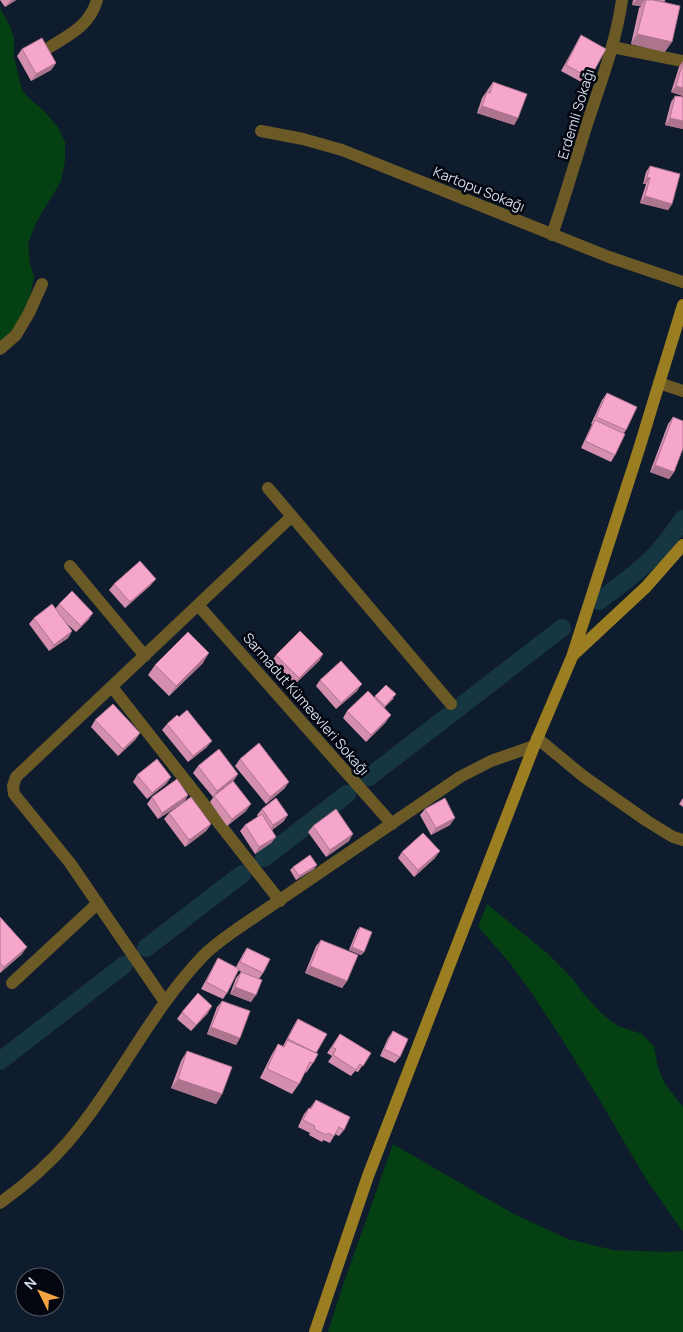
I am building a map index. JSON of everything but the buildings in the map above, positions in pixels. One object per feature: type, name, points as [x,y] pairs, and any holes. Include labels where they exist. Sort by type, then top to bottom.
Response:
[{"type":"main road","points":[[315,1332],[368,1176],[535,742],[572,657],[683,305]]},
{"type":"main road","points":[[572,657],[646,587],[683,545]]},
{"type":"street","points":[[50,46],[72,34],[84,24],[90,17],[97,0]]},
{"type":"street","name":"Erdemli Sokağı","points":[[552,235],[612,47],[622,0]]},
{"type":"street","points":[[612,47],[683,60]]},
{"type":"street","name":"Kartopu Sokağı","points":[[262,131],[303,139],[342,150],[552,235],[683,282]]},
{"type":"street","points":[[0,349],[16,336],[42,284]]},
{"type":"street","points":[[659,383],[683,391]]},
{"type":"street","points":[[268,488],[451,704]]},
{"type":"street","points":[[165,1002],[70,863],[14,794],[13,786],[16,777],[292,516]]},
{"type":"street","points":[[70,566],[145,656]]},
{"type":"street","name":"Sarmadut Kümeevleri Sokağı","points":[[198,605],[392,824]]},
{"type":"street","points":[[112,687],[280,901]]},
{"type":"street","points":[[0,1202],[48,1164],[68,1142],[105,1092],[135,1044],[165,1002],[206,954],[237,929],[460,777],[535,742],[647,821],[673,837],[683,840]]},
{"type":"street","points":[[12,983],[98,903]]},
{"type":"green space","points":[[0,8],[14,38],[14,57],[22,90],[58,127],[65,142],[65,161],[61,181],[36,223],[28,244],[34,277],[29,301],[16,326],[0,343]]},
{"type":"green space","points":[[487,904],[547,953],[573,979],[602,1014],[618,1026],[642,1034],[654,1046],[658,1068],[665,1084],[683,1107],[683,1232],[646,1179],[596,1094],[529,989],[509,962],[478,927]]},
{"type":"green space","points":[[393,1144],[512,1213],[568,1239],[613,1250],[683,1251],[683,1332],[328,1332]]},
{"type":"waterway","points":[[599,601],[651,559],[683,519]]},
{"type":"waterway","points":[[369,777],[562,628]]},
{"type":"waterway","points":[[264,858],[347,794]]},
{"type":"waterway","points":[[146,948],[242,874]]},
{"type":"waterway","points":[[0,1061],[124,965]]}]
